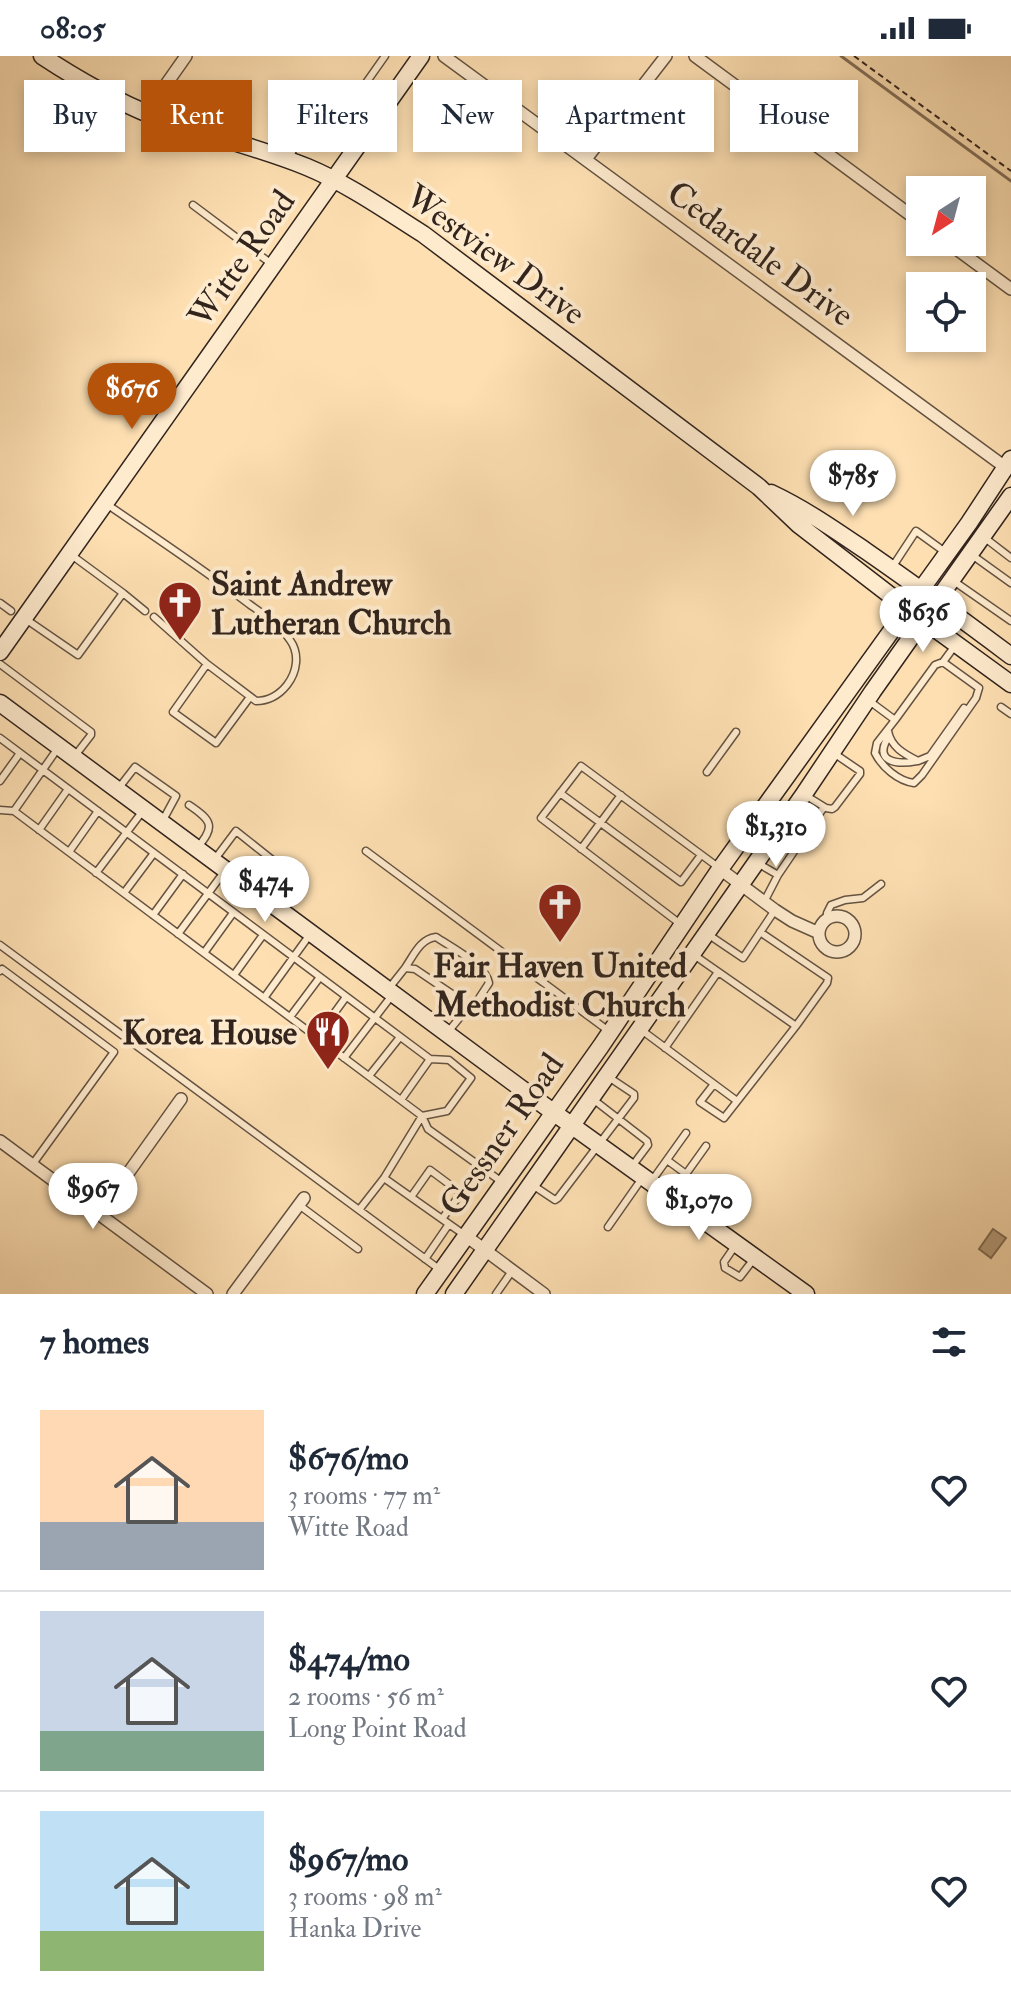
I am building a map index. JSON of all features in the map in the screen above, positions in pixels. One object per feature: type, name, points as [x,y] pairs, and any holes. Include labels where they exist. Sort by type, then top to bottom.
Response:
[{"type":"main road","name":"Westview Drive","points":[[42,56],[100,91],[141,111]]},
{"type":"main road","name":"Witte Road","points":[[1,647],[17,614],[70,553],[417,57]]},
{"type":"main road","name":"Westview Drive","points":[[252,148],[334,179],[423,234],[759,487],[799,525],[1011,684]]},
{"type":"main road","name":"Gessner Road","points":[[425,1294],[610,1032],[720,869],[1009,466]]},
{"type":"main road","name":"Westview Drive","points":[[759,487],[791,502],[891,569],[1011,656]]},
{"type":"main road","name":"Gessner Road","points":[[454,1294],[1011,496]]},
{"type":"main road","points":[[884,643],[899,654]]},
{"type":"main road","points":[[0,703],[553,1112],[806,1294]]},
{"type":"main road","points":[[804,752],[827,759]]},
{"type":"street","points":[[169,80],[186,56]]},
{"type":"street","name":"Cedardale Drive","points":[[444,56],[1009,466]]},
{"type":"street","points":[[586,159],[666,56]]},
{"type":"street","points":[[695,56],[906,212]]},
{"type":"street","points":[[966,256],[1011,289]]},
{"type":"street","points":[[720,869],[792,921],[819,933]]},
{"type":"street","points":[[842,916],[854,926],[856,934],[855,941],[846,952],[833,952],[823,946],[819,933],[827,919],[842,916]]},
{"type":"street","points":[[99,1214],[181,1099]]},
{"type":"street","points":[[0,1141],[207,1294]]},
{"type":"street","points":[[233,1294],[302,1201]]},
{"type":"street","points":[[466,1236],[544,1294]]},
{"type":"lane","points":[[288,160],[296,142],[303,135],[325,141],[385,56]]},
{"type":"lane","points":[[193,205],[273,265]]},
{"type":"lane","points":[[106,502],[282,629],[296,651],[297,663],[290,681],[269,700],[256,701],[207,664],[154,617]]},
{"type":"lane","points":[[891,569],[916,531],[948,554]]},
{"type":"lane","points":[[983,536],[1010,554]]},
{"type":"lane","points":[[70,553],[145,611]]},
{"type":"lane","points":[[970,553],[1011,583]]},
{"type":"lane","points":[[952,580],[1011,621]]},
{"type":"lane","points":[[0,603],[78,655],[123,593]]},
{"type":"lane","points":[[956,644],[943,662],[935,665],[895,720],[883,745],[882,750],[887,758],[897,763],[918,761],[930,756],[992,670]]},
{"type":"lane","points":[[943,662],[979,688]]},
{"type":"lane","points":[[0,664],[91,732],[74,757]]},
{"type":"lane","points":[[207,664],[173,710],[175,713],[216,743],[250,697]]},
{"type":"lane","points":[[888,733],[877,743],[875,753],[882,765],[903,781],[914,783],[976,698],[979,688]]},
{"type":"lane","points":[[867,699],[895,720]]},
{"type":"lane","points":[[1001,707],[1011,714]]},
{"type":"lane","points":[[707,772],[736,732]]},
{"type":"lane","points":[[888,733],[895,746],[918,761]]},
{"type":"lane","points":[[0,738],[430,1059],[449,1060],[471,1078],[447,1111],[422,1116],[384,1178],[359,1210]]},
{"type":"lane","points":[[14,811],[59,746]]},
{"type":"lane","points":[[0,781],[20,753]]},
{"type":"lane","points":[[804,794],[832,809],[860,774],[860,771],[827,759]]},
{"type":"lane","points":[[682,926],[541,818],[581,766],[720,869]]},
{"type":"lane","points":[[117,790],[133,768],[138,768],[176,796],[162,822]]},
{"type":"lane","points":[[39,830],[68,789]]},
{"type":"lane","points":[[560,793],[681,882],[701,855]]},
{"type":"lane","points":[[581,849],[621,795]]},
{"type":"lane","points":[[189,805],[203,815],[210,828],[197,848]]},
{"type":"lane","points":[[764,902],[778,875],[824,807]]},
{"type":"lane","points":[[96,873],[144,809]]},
{"type":"lane","points":[[0,810],[14,811],[401,1100],[422,1116],[428,1129],[504,1183]]},
{"type":"lane","points":[[69,852],[98,811]]},
{"type":"lane","points":[[791,812],[809,829]]},
{"type":"lane","points":[[178,934],[208,893],[236,831],[275,862],[253,890]]},
{"type":"lane","points":[[366,851],[610,1032]]},
{"type":"lane","points":[[124,893],[154,853]]},
{"type":"lane","points":[[756,862],[778,875]]},
{"type":"lane","points":[[153,915],[183,874]]},
{"type":"lane","points":[[827,919],[831,905],[863,898],[881,884]]},
{"type":"lane","points":[[706,933],[743,958],[775,910]]},
{"type":"lane","points":[[204,953],[233,913]]},
{"type":"lane","points":[[714,1084],[700,1102],[724,1118],[827,983],[828,978],[760,932]]},
{"type":"lane","points":[[264,998],[311,933]]},
{"type":"lane","points":[[234,975],[263,935]]},
{"type":"lane","points":[[344,1058],[375,1018],[421,943],[436,937],[478,965],[488,976],[489,983],[476,1003],[465,1011],[449,1060]]},
{"type":"lane","points":[[0,945],[442,1271]]},
{"type":"lane","points":[[692,954],[796,1026]]},
{"type":"lane","points":[[405,968],[415,969],[461,1000],[465,1011]]},
{"type":"lane","points":[[0,971],[2,969],[114,1052],[32,1165]]},
{"type":"lane","points":[[665,1048],[718,972]]},
{"type":"lane","points":[[290,1017],[320,977]]},
{"type":"lane","points":[[317,1037],[346,997]]},
{"type":"lane","points":[[640,1029],[737,1101]]},
{"type":"lane","points":[[369,1076],[400,1037]]},
{"type":"lane","points":[[401,1100],[430,1059]]},
{"type":"lane","points":[[531,1184],[555,1200],[634,1098],[634,1094],[607,1076]]},
{"type":"lane","points":[[591,1097],[647,1141],[648,1145],[642,1176],[608,1227]]},
{"type":"lane","points":[[642,1176],[667,1160],[686,1133]]},
{"type":"lane","points":[[667,1160],[686,1174],[706,1146]]},
{"type":"lane","points":[[442,1219],[481,1166]]},
{"type":"lane","points":[[411,1197],[430,1170],[461,1193]]},
{"type":"lane","points":[[384,1178],[466,1236]]},
{"type":"lane","points":[[302,1201],[358,1249]]},
{"type":"lane","points":[[425,1259],[449,1224]]},
{"type":"lane","points":[[737,1244],[724,1262],[725,1268],[740,1277],[755,1257]]},
{"type":"lane","points":[[496,1294],[512,1271]]},
{"type":"path","points":[[854,56],[1011,171]]},
{"type":"shaded area","points":[[993,1229],[1006,1238],[991,1258],[979,1249]]},
{"type":"waterway","points":[[841,56],[1011,181]]},
{"type":"place","name":"Saint Andrew Lutheran Church","points":[[180,642]]},
{"type":"place","name":"Fair Haven United Methodist Church","points":[[560,944]]},
{"type":"place","name":"Korea House","points":[[328,1071]]}]
